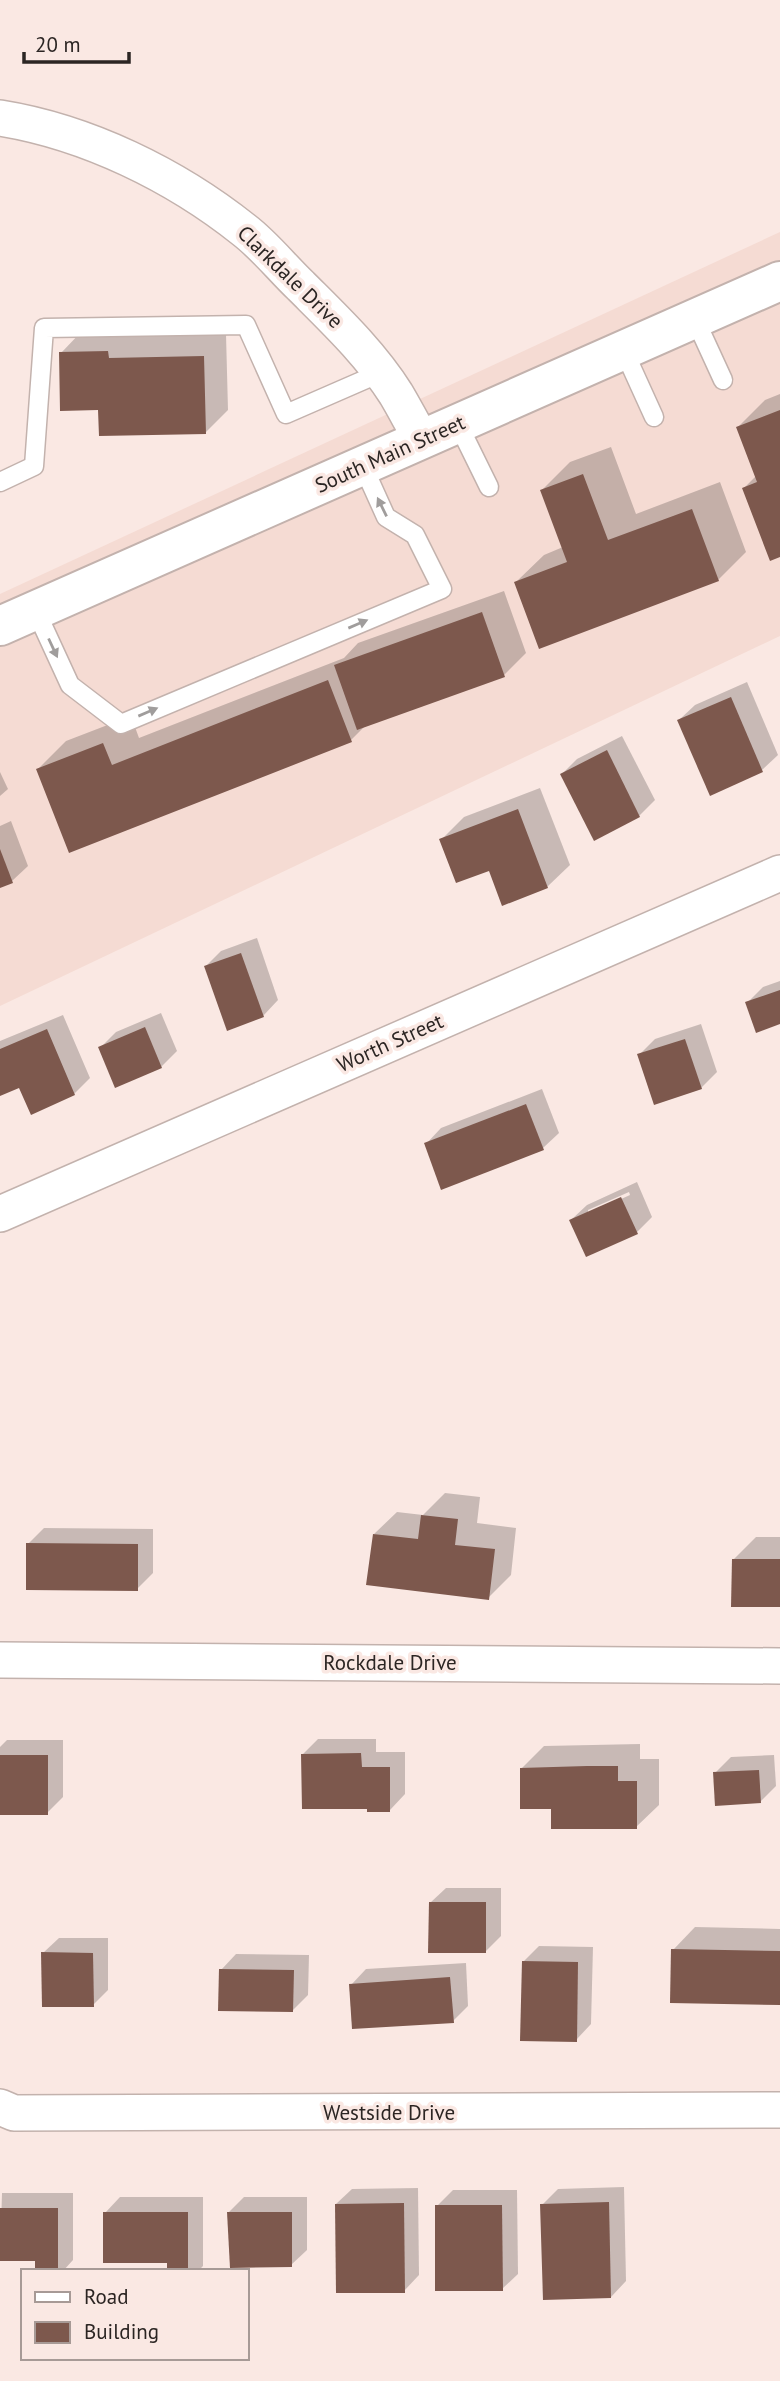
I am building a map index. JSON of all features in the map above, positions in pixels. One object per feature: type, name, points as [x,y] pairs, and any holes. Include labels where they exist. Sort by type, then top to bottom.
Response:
[{"type":"main road","name":"South Main Street","points":[[0,626],[780,281]]},
{"type":"street","name":"Clarkdale Drive","points":[[0,118],[75,136],[124,157],[186,190],[245,231],[351,335],[395,392],[422,440]]},
{"type":"street","name":"Worth Street","points":[[0,1214],[780,873]]},
{"type":"street","name":"Rockdale Drive","points":[[0,1660],[780,1667]]},
{"type":"street","name":"Westside Drive","points":[[0,2107],[14,2113],[780,2110]]},
{"type":"lane","points":[[695,319],[723,380]]},
{"type":"lane","points":[[0,482],[34,466],[44,328],[246,325],[286,414],[380,373]]},
{"type":"lane","points":[[624,351],[654,417]]},
{"type":"lane","points":[[458,424],[489,487]]},
{"type":"lane","points":[[36,611],[71,685],[121,724],[442,589],[415,536],[386,517],[363,466]]},
{"type":"shaded area","points":[[780,232],[780,636],[0,1006],[0,594]]},
{"type":"building","points":[[108,351],[109,358],[204,356],[206,434],[99,436],[98,410],[60,411],[59,352]]},
{"type":"building","points":[[780,410],[780,557],[770,561],[742,488],[757,482],[736,427]]},
{"type":"building","points":[[583,474],[608,540],[692,509],[719,581],[539,649],[514,582],[567,562],[540,490]]},
{"type":"building","points":[[482,612],[505,677],[357,730],[334,665]]},
{"type":"building","points":[[328,680],[352,742],[69,853],[36,769],[103,743],[112,765]]},
{"type":"building","points":[[731,697],[763,772],[710,796],[677,720]]},
{"type":"building","points":[[607,750],[640,817],[594,841],[560,774]]},
{"type":"building","points":[[518,809],[548,888],[502,906],[489,871],[456,883],[439,839]]},
{"type":"building","points":[[0,849],[13,883],[0,888]]},
{"type":"building","points":[[241,953],[264,1017],[227,1031],[204,966]]},
{"type":"building","points":[[780,990],[780,1024],[756,1033],[745,1002]]},
{"type":"building","points":[[145,1027],[162,1068],[115,1088],[98,1047]]},
{"type":"building","points":[[47,1029],[75,1095],[31,1115],[19,1088],[0,1096],[0,1049]]},
{"type":"building","points":[[685,1039],[702,1089],[654,1105],[637,1054]]},
{"type":"building","points":[[526,1104],[544,1150],[441,1190],[424,1143]]},
{"type":"building","points":[[621,1197],[638,1234],[586,1257],[569,1220]]},
{"type":"building","points":[[421,1515],[458,1519],[455,1545],[495,1549],[489,1600],[366,1585],[373,1534],[418,1539]]},
{"type":"building","points":[[26,1543],[138,1544],[138,1591],[26,1590]]},
{"type":"building","points":[[732,1559],[780,1559],[780,1607],[731,1607]]},
{"type":"building","points":[[361,1753],[362,1767],[390,1767],[390,1812],[367,1812],[367,1809],[302,1809],[301,1754]]},
{"type":"building","points":[[0,1755],[48,1755],[48,1815],[0,1815]]},
{"type":"building","points":[[618,1766],[618,1781],[637,1781],[637,1829],[551,1829],[551,1809],[520,1809],[520,1768]]},
{"type":"building","points":[[759,1770],[761,1803],[715,1806],[713,1772]]},
{"type":"building","points":[[429,1902],[486,1902],[486,1953],[428,1953]]},
{"type":"building","points":[[671,1949],[780,1951],[780,2005],[670,2003]]},
{"type":"building","points":[[41,1952],[93,1953],[94,2007],[42,2007]]},
{"type":"building","points":[[522,1961],[578,1962],[577,2042],[520,2041]]},
{"type":"building","points":[[219,1969],[294,1970],[293,2012],[218,2011]]},
{"type":"building","points":[[450,1977],[454,2023],[352,2029],[349,1984]]},
{"type":"building","points":[[609,2202],[611,2298],[543,2300],[540,2204]]},
{"type":"building","points":[[404,2203],[405,2293],[336,2293],[335,2204]]},
{"type":"building","points":[[435,2205],[502,2205],[503,2291],[435,2291]]},
{"type":"building","points":[[0,2208],[58,2208],[58,2269],[35,2269],[35,2261],[0,2261]]},
{"type":"building","points":[[103,2212],[188,2212],[188,2269],[167,2269],[167,2263],[103,2263]]},
{"type":"building","points":[[227,2212],[292,2212],[292,2267],[230,2268]]}]
